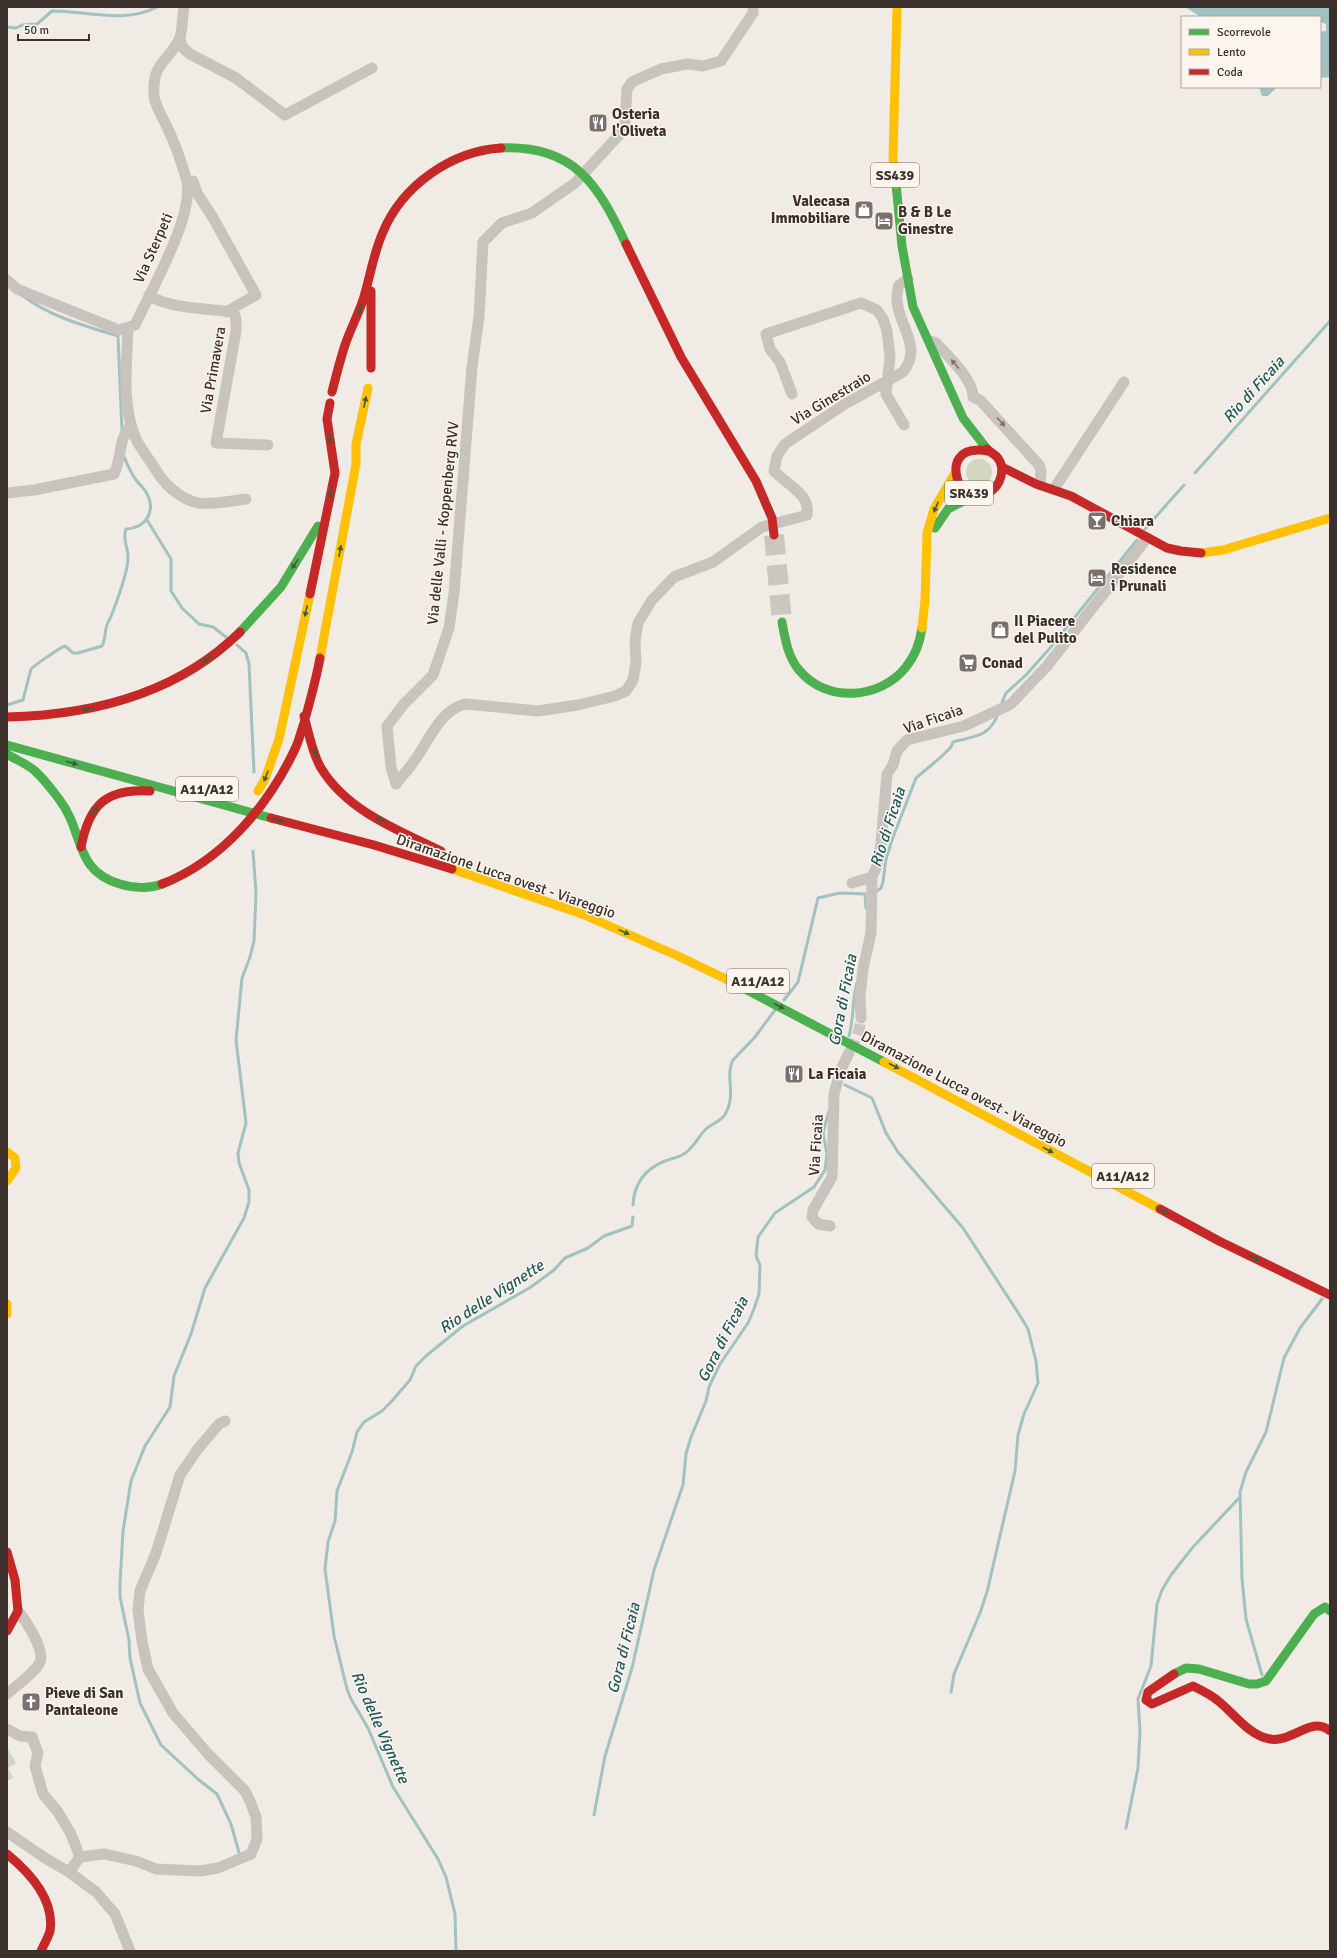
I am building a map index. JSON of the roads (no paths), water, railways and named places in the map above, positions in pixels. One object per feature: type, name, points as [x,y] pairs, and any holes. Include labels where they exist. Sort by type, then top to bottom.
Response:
[{"type":"main road","name":"SS439","points":[[897,7],[893,157],[902,246],[913,306],[957,407],[963,418],[988,450]]},
{"type":"main road","points":[[332,392],[343,350],[363,302],[375,251],[386,223],[396,208],[422,180],[449,162],[483,151],[509,148],[532,149],[554,155],[579,169],[597,188],[608,206],[681,357],[756,481],[772,518],[774,535]]},
{"type":"main road","points":[[371,271],[371,368]]},
{"type":"main road","points":[[332,533],[346,467],[356,444],[368,388]]},
{"type":"main road","points":[[229,839],[265,779],[279,740],[335,473],[327,419],[330,403]]},
{"type":"main road","points":[[963,418],[963,432]]},
{"type":"main road","points":[[7,754],[35,771],[60,800],[74,824],[81,847],[90,867],[106,880],[129,888],[157,886],[183,876],[209,859],[245,825],[277,782],[296,748],[314,689],[356,464],[356,444]]},
{"type":"main road","name":"SR439","points":[[963,446],[956,465],[955,474],[961,488],[968,492],[975,495],[987,494],[994,490],[1013,486],[1038,484]]},
{"type":"main road","points":[[960,457],[973,449],[988,450]]},
{"type":"main road","name":"SR439","points":[[988,450],[997,457],[1002,467],[1000,481],[994,490]]},
{"type":"main road","points":[[1002,467],[1038,484],[1071,496],[1147,538],[1175,550],[1205,553],[1223,550],[1330,518]]},
{"type":"main road","points":[[782,622],[791,661],[800,671],[816,684],[836,692],[869,692],[897,677],[908,666],[915,655],[921,636],[925,615],[927,535],[930,521],[940,498],[955,474]]},
{"type":"main road","points":[[926,549],[935,526],[948,509],[975,495]]},
{"type":"main road","points":[[7,717],[48,716],[117,702],[157,687],[195,668],[223,648],[267,604],[298,560],[327,510]]},
{"type":"main road","points":[[305,680],[303,710],[309,736],[321,768],[335,788],[360,808],[440,851]]},
{"type":"main road","name":"Diramazione Lucca ovest - Viareggio","points":[[7,745],[211,802],[374,845],[482,879],[582,914],[678,956],[774,1002],[1219,1241],[1330,1295]]},
{"type":"main road","points":[[81,847],[84,829],[89,818],[99,805],[117,794],[144,790],[211,802]]},
{"type":"main road","name":"A11/A12","points":[[252,801],[274,807]]},
{"type":"main road","name":"Diramazione Lucca ovest - Viareggio","points":[[392,838],[452,855]]},
{"type":"main road","points":[[7,1152],[15,1158],[16,1168],[7,1181]]},
{"type":"main road","points":[[7,1304],[7,1314]]},
{"type":"main road","points":[[7,1552],[15,1580],[18,1611],[7,1631]]},
{"type":"main road","points":[[1330,1611],[1324,1608],[1314,1614],[1266,1681],[1257,1684],[1249,1684],[1199,1669],[1186,1668],[1172,1675],[1148,1692],[1146,1700],[1152,1704],[1163,1700],[1179,1690],[1193,1686],[1220,1702],[1254,1733],[1265,1739],[1276,1740],[1292,1736],[1314,1725],[1326,1726],[1330,1730]]},
{"type":"main road","points":[[7,1854],[22,1865],[38,1886],[48,1907],[50,1928],[42,1951]]},
{"type":"street","name":"Via Sterpeti","points":[[128,327],[135,325],[182,226],[187,203],[187,180],[174,141],[154,98],[155,76],[159,64],[172,50],[180,38],[184,7]]},
{"type":"street","name":"Via delle Valli - Koppenberg RVV","points":[[753,7],[753,13],[720,61],[703,66],[687,64],[661,69],[632,82],[627,89],[625,122],[620,134],[575,184],[532,213],[502,223],[483,242],[481,293],[472,366],[455,585],[449,628],[433,675],[404,704],[387,726],[391,767],[396,784],[413,764],[446,714],[454,706],[464,704],[538,711],[578,705],[615,696],[626,691],[633,680],[636,663],[635,640],[638,623],[652,600],[674,577],[712,562],[762,527]]},
{"type":"street","points":[[180,38],[182,47],[190,54],[236,78],[285,114],[372,68]]},
{"type":"street","points":[[193,181],[197,193],[212,216],[256,295],[226,312]]},
{"type":"street","name":"Via Ginestraio","points":[[762,527],[807,515],[809,507],[802,494],[781,479],[774,471],[777,456],[785,444],[845,404],[903,372],[909,365],[912,349],[897,301],[899,285],[908,279]]},
{"type":"street","points":[[7,280],[17,289],[119,330],[128,327],[126,379],[127,405],[131,425],[137,440],[160,478],[176,492],[196,502],[207,503],[246,499]]},
{"type":"street","name":"Via Primavera","points":[[149,295],[154,300],[167,304],[234,314],[236,319],[236,331],[216,443],[268,445]]},
{"type":"street","points":[[792,394],[780,362],[770,349],[766,334],[861,303],[878,310],[885,325],[890,357],[886,394],[904,425]]},
{"type":"street","points":[[927,340],[936,343],[963,374],[973,390],[973,397]]},
{"type":"street","points":[[1054,489],[1124,382]]},
{"type":"street","points":[[957,407],[973,397]]},
{"type":"street","points":[[973,397],[980,400],[1034,459],[1041,471],[1038,484]]},
{"type":"street","points":[[7,493],[34,490],[114,474],[120,462],[122,442],[125,432],[131,425]]},
{"type":"street","name":"Via Ficaia","points":[[861,1018],[860,996],[862,973],[872,933],[872,888],[881,844],[887,774],[897,751],[907,740],[964,726],[1011,704],[1047,666],[1147,538]]},
{"type":"street","points":[[852,883],[872,888]]},
{"type":"street","name":"Via Ficaia","points":[[830,1226],[818,1224],[812,1217],[813,1210],[832,1177],[834,1094],[841,1069],[849,1053]]},
{"type":"street","points":[[69,1872],[80,1857],[104,1854],[136,1861],[156,1869],[200,1871],[218,1868],[251,1854],[257,1839],[256,1817],[245,1791],[208,1754],[173,1713],[148,1669],[142,1641],[138,1610],[140,1591],[156,1553],[180,1475],[197,1450],[219,1424],[225,1421]]},
{"type":"street","points":[[7,1694],[40,1664],[42,1653],[27,1623],[18,1611]]},
{"type":"street","points":[[7,1729],[20,1736],[32,1737],[38,1753],[35,1766],[44,1794],[68,1828],[80,1857]]},
{"type":"street","points":[[7,1832],[45,1858],[69,1872],[96,1892],[114,1914],[130,1951]]},
{"type":"water","points":[[1185,7],[1330,7],[1330,77],[1321,78],[1321,32],[1326,31],[1326,24],[1321,22],[1321,16],[1199,16]]},
{"type":"water","points":[[1259,88],[1276,88],[1268,96],[1262,96]]},
{"type":"waterway","points":[[7,27],[16,28],[22,25],[37,24],[52,11],[119,16],[145,12],[157,7]]},
{"type":"waterway","points":[[23,296],[45,310],[118,336],[122,431]]},
{"type":"waterway","name":"Rio di Ficaia","points":[[1195,473],[1330,321]]},
{"type":"waterway","points":[[7,705],[23,700],[31,669],[65,646],[73,653],[102,646],[107,624],[112,615],[125,578],[128,563],[128,553],[125,540],[126,529],[133,528],[144,522],[150,512],[149,499],[146,492],[132,474],[123,454]]},
{"type":"waterway","name":"Rio di Ficaia","points":[[1145,529],[1184,485]]},
{"type":"waterway","points":[[147,520],[171,559],[171,591],[182,608],[199,624],[213,627],[226,637]]},
{"type":"waterway","name":"Rio di Ficaia","points":[[1001,705],[1006,693],[1026,675],[1050,648],[1137,540]]},
{"type":"waterway","points":[[237,645],[246,653],[249,664],[254,772]]},
{"type":"waterway","name":"Rio di Ficaia","points":[[874,893],[881,888],[886,859],[892,840],[916,778],[941,757],[951,747],[953,742],[975,737],[986,731],[994,722],[998,714]]},
{"type":"waterway","points":[[240,1856],[231,1824],[217,1794],[199,1780],[161,1745],[140,1703],[130,1658],[129,1640],[120,1597],[120,1584],[123,1531],[131,1481],[145,1446],[170,1407],[174,1376],[191,1334],[205,1288],[244,1218],[249,1202],[249,1190],[239,1163],[238,1153],[246,1123],[236,1040],[242,978],[254,941],[256,894],[253,851]]},
{"type":"waterway","name":"Rio delle Vignette","points":[[784,1000],[798,982],[818,898],[840,893],[867,894]]},
{"type":"waterway","name":"Gora di Ficaia","points":[[865,894],[866,908]]},
{"type":"waterway","name":"Gora di Ficaia","points":[[849,1036],[857,983]]},
{"type":"waterway","name":"Rio delle Vignette","points":[[633,1205],[638,1184],[646,1173],[658,1164],[686,1153],[707,1128],[724,1116],[730,1100],[730,1073],[733,1060],[755,1037],[775,1010]]},
{"type":"waterway","points":[[845,1085],[872,1098],[886,1133],[898,1152],[963,1228],[1028,1329],[1036,1361],[1038,1383],[1024,1414],[1018,1435],[1015,1471],[987,1592],[980,1613],[954,1674],[951,1692]]},
{"type":"waterway","name":"Gora di Ficaia","points":[[594,1815],[605,1756],[632,1668],[654,1570],[683,1485],[686,1454],[691,1437],[706,1401],[709,1387],[720,1364],[748,1323],[754,1309],[759,1294],[760,1265],[756,1256],[758,1237],[775,1213],[814,1187],[825,1170],[827,1154],[823,1133],[829,1111]]},
{"type":"waterway","name":"Rio delle Vignette","points":[[456,1951],[455,1914],[446,1877],[438,1859],[393,1787],[368,1728],[351,1699],[347,1689],[334,1636],[325,1569],[328,1542],[335,1521],[337,1491],[352,1452],[357,1432],[364,1422],[382,1411],[391,1402],[410,1380],[416,1366],[427,1355],[463,1326],[531,1287],[554,1270],[565,1258],[588,1248],[604,1236],[632,1226],[633,1217]]},
{"type":"waterway","points":[[1262,1675],[1246,1619],[1242,1579],[1240,1492],[1246,1472],[1266,1432],[1284,1358],[1300,1328],[1322,1299]]},
{"type":"waterway","points":[[1126,1828],[1138,1768],[1140,1732],[1138,1699],[1151,1666],[1157,1604],[1162,1590],[1171,1575],[1193,1547],[1240,1497]]},
{"type":"tunnel","points":[[774,535],[782,622]]},
{"type":"tunnel","points":[[851,1050],[859,1030],[861,1018]]},
{"type":"place","name":"Osteria l'Oliveta","points":[[598,123]]},
{"type":"place","name":"Valecasa Immobiliare","points":[[864,210]]},
{"type":"place","name":"B & B Le Ginestre","points":[[884,221]]},
{"type":"place","name":"Chiara","points":[[1097,521]]},
{"type":"place","name":"Residence i Prunali","points":[[1097,578]]},
{"type":"place","name":"Il Piacere del Pulito","points":[[1000,630]]},
{"type":"place","name":"Conad","points":[[968,663]]},
{"type":"place","name":"La Ficaia","points":[[794,1074]]},
{"type":"place","name":"Pieve di San Pantaleone","points":[[31,1702]]}]
